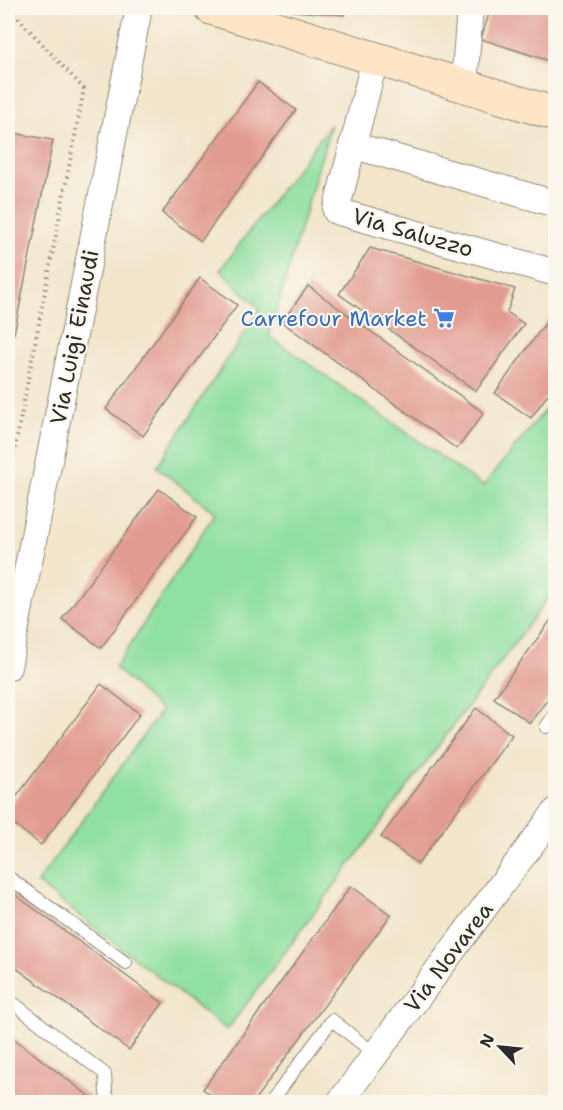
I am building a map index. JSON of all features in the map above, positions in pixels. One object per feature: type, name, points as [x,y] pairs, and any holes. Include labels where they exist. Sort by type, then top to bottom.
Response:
[{"type":"main road","points":[[211,8],[249,13],[375,59],[555,114]]},
{"type":"street","name":"Via Luigi Einaudi","points":[[8,667],[139,8]]},
{"type":"street","points":[[464,86],[470,8]]},
{"type":"street","name":"Via Saluzzo","points":[[375,59],[336,211],[555,273]]},
{"type":"street","points":[[352,145],[555,204]]},
{"type":"street","name":"Via Novarea","points":[[340,1102],[555,811]]},
{"type":"lane","points":[[546,727],[555,713]]},
{"type":"lane","points":[[8,877],[126,963]]},
{"type":"lane","points":[[8,999],[105,1074],[109,1102]]},
{"type":"lane","points":[[271,1102],[332,1020],[375,1054]]},
{"type":"path","points":[[8,484],[84,89],[9,8]]},
{"type":"green space","points":[[331,124],[269,336],[483,486],[555,398],[555,589],[227,1030],[37,883],[161,711],[115,668],[215,513],[157,467],[260,309],[220,270]]},
{"type":"building","points":[[294,8],[344,8],[344,15],[294,11]]},
{"type":"building","points":[[491,8],[556,10],[556,63],[481,39]]},
{"type":"building","points":[[258,82],[296,110],[201,241],[162,213]]},
{"type":"building","points":[[8,132],[53,140],[14,334],[8,333]]},
{"type":"building","name":"Carrefour Market","points":[[370,248],[515,289],[507,312],[524,324],[476,391],[339,294]]},
{"type":"building","points":[[200,278],[237,305],[143,436],[106,409]]},
{"type":"building","points":[[308,286],[484,413],[457,449],[282,322]]},
{"type":"building","points":[[556,308],[556,383],[531,418],[495,393]]},
{"type":"building","points":[[159,489],[197,517],[101,648],[62,619]]},
{"type":"building","points":[[556,613],[556,688],[530,723],[494,698]]},
{"type":"building","points":[[101,684],[140,714],[41,845],[8,820],[8,808]]},
{"type":"building","points":[[476,708],[512,735],[418,864],[381,837]]},
{"type":"building","points":[[351,886],[391,915],[253,1102],[222,1102],[203,1089]]},
{"type":"building","points":[[10,891],[163,1003],[129,1050],[8,962],[8,895]]},
{"type":"building","points":[[8,1034],[94,1100],[93,1102],[11,1102],[8,1100]]},
{"type":"place","name":"Carrefour Market","points":[[444,318]]}]
